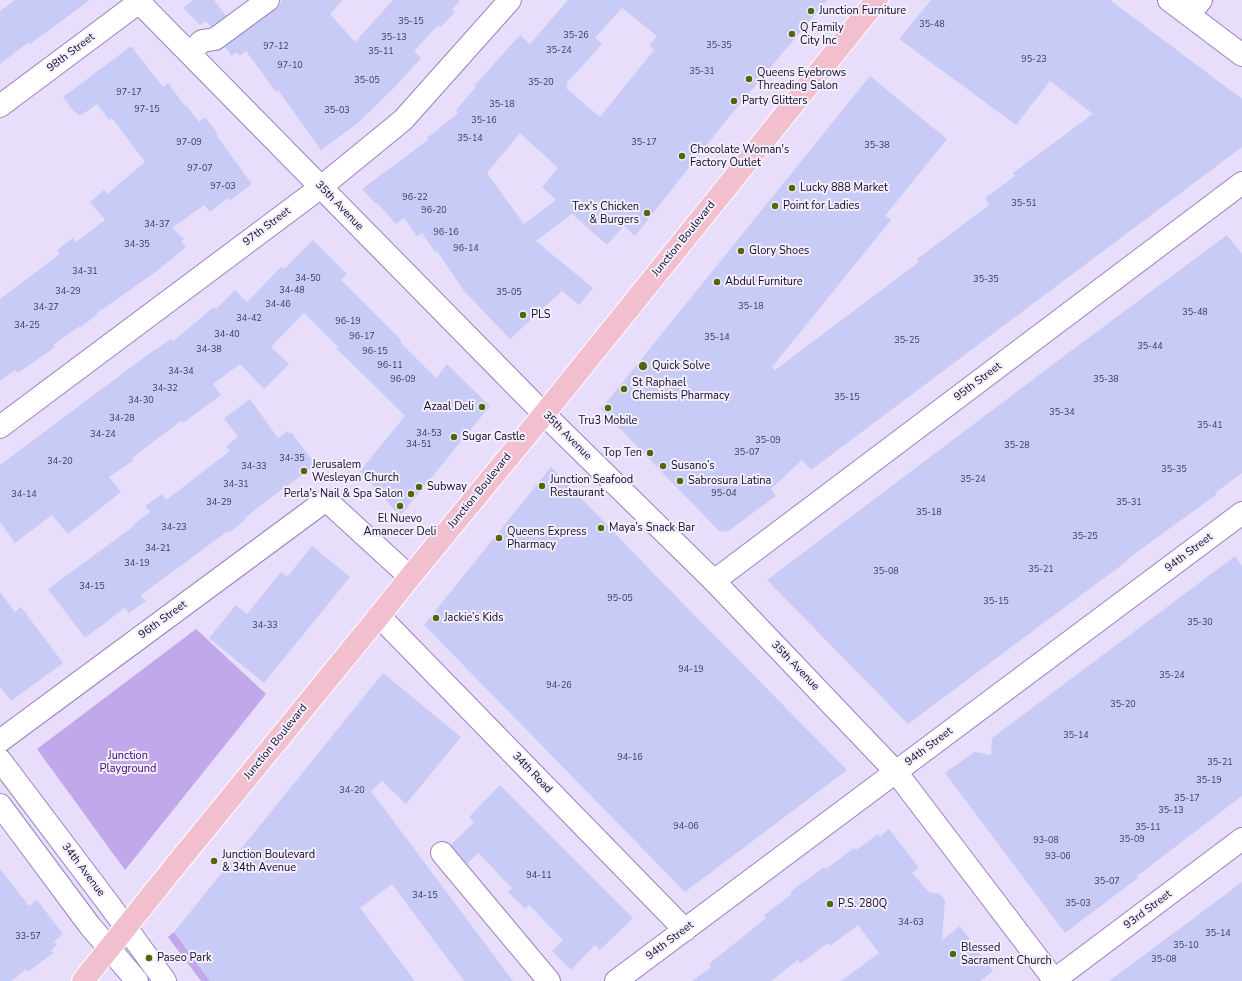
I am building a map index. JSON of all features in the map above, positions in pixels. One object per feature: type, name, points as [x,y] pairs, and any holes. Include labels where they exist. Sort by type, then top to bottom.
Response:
[{"type":"main road","name":"Junction Boulevard","points":[[83,981],[544,414],[877,0]]},
{"type":"street","points":[[190,53],[202,41],[215,39],[268,0]]},
{"type":"street","name":"97th Street","points":[[0,427],[321,187],[403,120],[510,0]]},
{"type":"street","points":[[1169,0],[1195,7],[1242,55]]},
{"type":"street","name":"35th Avenue","points":[[140,1],[544,414],[714,581],[896,772],[1054,981]]},
{"type":"street","name":"98th Street","points":[[0,106],[140,1]]},
{"type":"street","name":"95th Street","points":[[714,581],[1242,183]]},
{"type":"street","name":"96th Street","points":[[0,741],[326,500],[410,577]]},
{"type":"street","name":"94th Street","points":[[616,981],[1242,513]]},
{"type":"street","name":"34th Road","points":[[380,616],[685,930]]},
{"type":"street","name":"34th Avenue","points":[[0,760],[165,981]]},
{"type":"street","points":[[0,805],[90,926],[137,981]]},
{"type":"street","name":"93rd Street","points":[[1054,981],[1242,839]]},
{"type":"street","points":[[442,853],[549,981]]},
{"type":"green space","name":"Junction Playground","points":[[196,629],[266,694],[125,870],[37,749]]},
{"type":"green space","points":[[174,932],[210,981],[201,981],[168,937]]},
{"type":"building","points":[[15,0],[90,0],[0,64],[0,11]]},
{"type":"building","points":[[194,0],[214,0],[226,16],[211,27],[206,21],[200,25],[183,8]]},
{"type":"building","points":[[282,0],[343,0],[330,14],[355,42],[393,0],[460,0],[452,10],[455,12],[441,27],[438,25],[414,51],[421,58],[394,88],[358,123],[321,150],[278,90],[276,92],[246,51],[240,56],[237,52],[232,56],[225,47],[275,10]]},
{"type":"building","points":[[568,0],[827,0],[729,117],[635,236],[624,226],[607,245],[572,214],[536,241],[593,288],[579,305],[562,291],[510,339],[464,291],[437,251],[435,252],[422,233],[417,236],[404,218],[396,224],[362,189],[428,140],[427,138],[458,113],[456,110],[476,87],[474,86],[520,35],[530,44]],"holes":[[[622,8],[657,36],[649,45],[654,50],[600,117],[566,88],[568,86],[566,84],[602,44],[595,38]],[[520,133],[558,168],[542,187],[556,200],[524,224],[487,173]]]},
{"type":"building","points":[[931,0],[1110,0],[1242,99],[1242,147],[811,470],[802,460],[771,489],[776,496],[727,532],[719,531],[601,409],[870,76],[947,139],[885,216],[891,220],[772,367],[775,370],[919,262],[917,259],[989,205],[985,198],[1015,176],[1013,173],[1093,114],[1050,81],[1016,125],[899,39]]},
{"type":"building","points":[[131,46],[163,87],[168,83],[199,122],[205,117],[218,134],[216,135],[252,184],[230,200],[228,198],[210,212],[204,205],[172,228],[184,239],[181,242],[186,247],[157,271],[97,313],[98,314],[81,327],[80,326],[53,345],[55,347],[18,373],[15,370],[0,381],[0,299],[60,254],[57,250],[73,238],[76,242],[105,220],[90,202],[104,190],[107,194],[145,162],[112,118],[109,120],[97,104],[80,116],[76,112],[75,113],[63,97]]},
{"type":"building","points":[[1227,235],[1242,254],[1242,473],[1215,493],[1216,495],[1126,560],[1127,561],[908,724],[767,580]]},
{"type":"building","points":[[313,240],[347,274],[341,280],[402,341],[400,342],[436,378],[447,364],[490,406],[400,516],[360,471],[405,416],[336,348],[338,347],[304,313],[271,347],[289,364],[264,389],[240,364],[213,384],[221,395],[183,423],[182,420],[132,458],[134,460],[109,477],[121,492],[68,534],[52,515],[15,543],[0,522],[0,465],[150,353],[171,339],[173,341],[213,307],[216,309],[235,290],[247,302],[281,267],[284,269]]},
{"type":"building","points":[[250,399],[278,438],[287,431],[289,434],[291,432],[316,465],[262,504],[229,533],[228,531],[141,595],[146,601],[129,613],[125,608],[85,638],[48,589],[134,526],[133,525],[150,512],[145,506],[162,494],[166,500],[230,451],[226,446],[238,437],[224,418]]},
{"type":"building","points":[[551,467],[847,770],[685,892],[424,625]]},
{"type":"building","points":[[312,546],[350,577],[264,683],[209,638],[236,605],[247,614],[281,572],[287,577]]},
{"type":"building","points":[[1235,556],[1242,566],[1242,796],[1065,933],[945,773],[974,752],[991,755],[992,738]]},
{"type":"building","points":[[0,592],[15,612],[21,607],[63,663],[11,701],[0,686]]},
{"type":"building","points":[[383,673],[461,737],[406,804],[382,781],[371,791],[513,981],[464,981],[392,884],[360,908],[415,981],[210,981],[174,932]]},
{"type":"building","points":[[500,785],[633,918],[600,950],[595,945],[571,970],[552,951],[563,940],[529,905],[525,909],[508,892],[512,888],[478,853],[467,864],[451,845],[474,822],[469,817]]},
{"type":"building","points":[[889,829],[919,868],[912,873],[929,892],[940,894],[945,900],[942,940],[960,926],[993,971],[980,981],[841,981],[879,953],[858,925],[830,946],[828,943],[800,964],[798,960],[771,981],[692,981],[711,967],[709,964],[766,918],[764,915],[792,894],[790,892],[824,867],[826,869],[854,848],[856,850],[878,834],[880,837]]},
{"type":"building","points":[[0,869],[29,906],[37,900],[63,934],[54,941],[57,945],[51,950],[53,953],[28,972],[26,969],[11,981],[0,981]]},
{"type":"building","points":[[1242,882],[1242,981],[1109,981],[1194,918]]},
{"type":"place","name":"Junction Furniture","points":[[811,11]]},
{"type":"place","name":"Q Family City Inc","points":[[792,34]]},
{"type":"place","name":"Queens Eyebrows Threading Salon","points":[[749,79]]},
{"type":"place","name":"Party Glitters","points":[[734,101]]},
{"type":"place","name":"Chocolate Woman's Factory Outlet","points":[[682,156]]},
{"type":"place","name":"Lucky 888 Market","points":[[792,188]]},
{"type":"place","name":"Point for Ladies","points":[[775,206]]},
{"type":"place","name":"Tex's Chicken & Burgers","points":[[647,213]]},
{"type":"place","name":"Glory Shoes","points":[[741,251]]},
{"type":"place","name":"Abdul Furniture","points":[[717,282]]},
{"type":"place","name":"PLS","points":[[523,315]]},
{"type":"place","name":"Quick Solve","points":[[643,366]]},
{"type":"place","name":"St Raphael Chemists Pharmacy","points":[[624,389]]},
{"type":"place","name":"Azaal Deli","points":[[482,407]]},
{"type":"place","name":"Tru3 Mobile","points":[[608,408]]},
{"type":"place","name":"Sugar Castle","points":[[454,437]]},
{"type":"place","name":"Top Ten","points":[[650,453]]},
{"type":"place","name":"Susano’s","points":[[663,466]]},
{"type":"place","name":"Jerusalem Wesleyan Church","points":[[304,471]]},
{"type":"place","name":"Sabrosura Latina","points":[[680,481]]},
{"type":"place","name":"Junction Seafood Restaurant","points":[[542,486]]},
{"type":"place","name":"Subway","points":[[419,487]]},
{"type":"place","name":"Perla's Nail & Spa Salon","points":[[411,494]]},
{"type":"place","name":"El Nuevo Amanecer Deli","points":[[400,506]]},
{"type":"place","name":"Maya’s Snack Bar","points":[[601,528]]},
{"type":"place","name":"Queens Express Pharmacy","points":[[499,538]]},
{"type":"place","name":"Jackie’s Kids","points":[[436,618]]},
{"type":"place","name":"Junction Boulevard & 34th Avenue","points":[[214,861]]},
{"type":"place","name":"P.S. 280Q","points":[[830,904]]},
{"type":"place","name":"Blessed Sacrament Church","points":[[953,954]]},
{"type":"place","name":"Paseo Park","points":[[149,958]]}]
